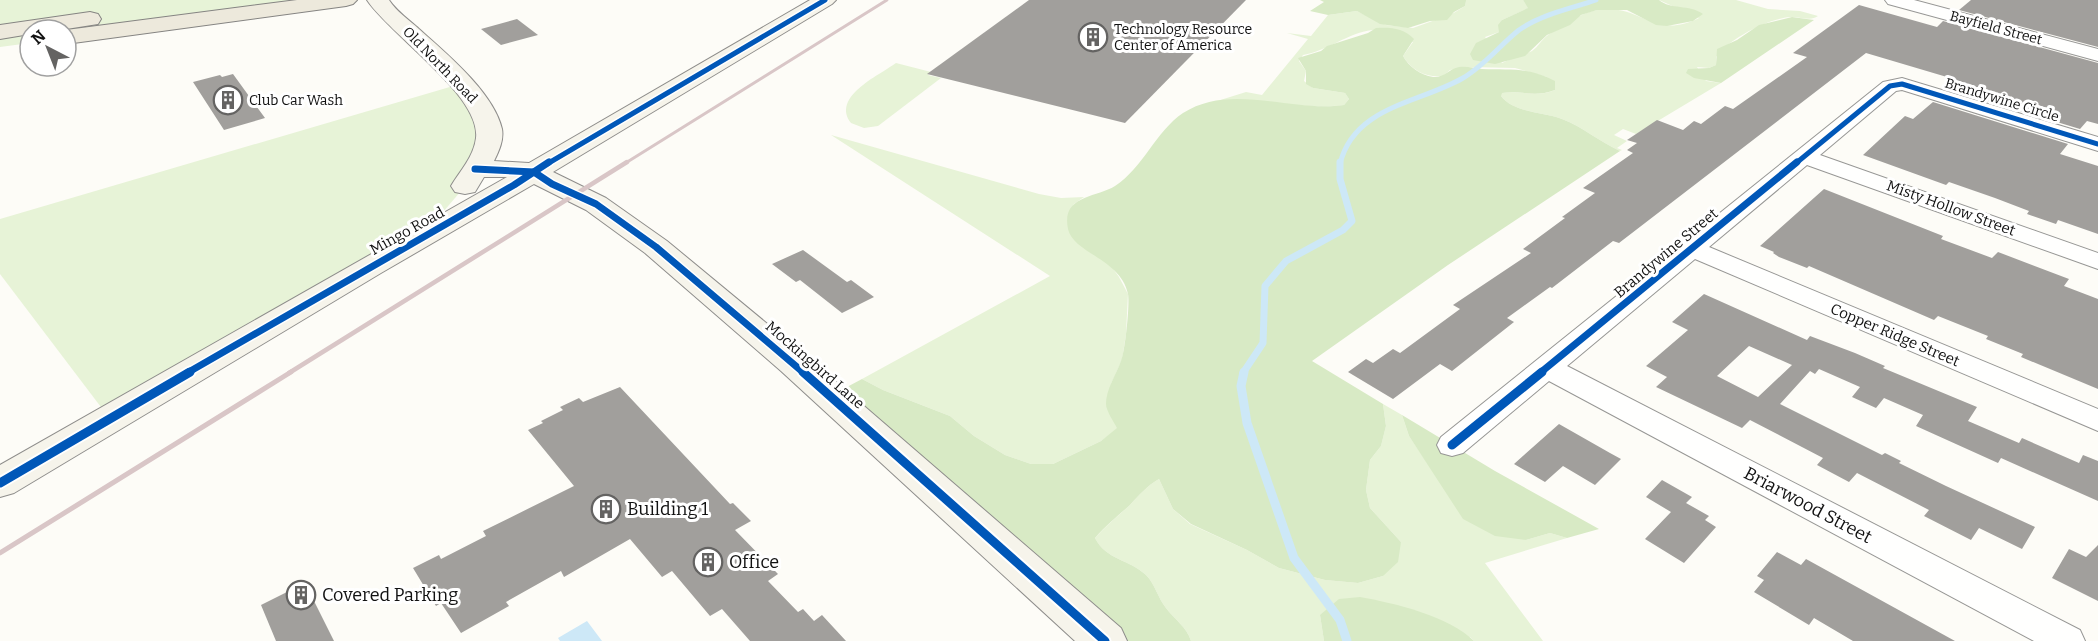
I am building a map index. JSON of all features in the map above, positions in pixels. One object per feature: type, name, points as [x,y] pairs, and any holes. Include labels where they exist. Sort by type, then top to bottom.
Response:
[{"type":"main road","points":[[0,32],[232,0]]},
{"type":"main road","points":[[78,35],[346,0]]},
{"type":"main road","points":[[0,47],[18,44]]},
{"type":"street","name":"Old North Road","points":[[370,266],[436,219],[461,191],[475,170],[489,138],[487,120],[475,99],[384,9],[378,0]]},
{"type":"street","name":"Mingo Road","points":[[0,483],[370,266],[450,223],[825,0]]},
{"type":"street","name":"Bayfield Street","points":[[1894,0],[2098,55]]},
{"type":"street","name":"Brandywine Circle","points":[[1898,84],[2098,144]]},
{"type":"street","name":"Brandywine Street","points":[[1452,445],[1888,87],[1898,84]]},
{"type":"street","name":"Mockingbird Lane","points":[[487,120],[500,138],[534,172],[552,184],[596,204],[685,270],[1105,641]]},
{"type":"street","name":"Misty Hollow Street","points":[[1803,156],[2098,261]]},
{"type":"street","name":"Mockingbird Lane","points":[[475,170],[507,169],[534,172]]},
{"type":"street","name":"Copper Ridge Street","points":[[1693,249],[2098,421]]},
{"type":"street","name":"Briarwood Street","points":[[1548,368],[2067,641]]},
{"type":"green space","points":[[0,0],[346,0],[78,29],[78,18],[18,18],[18,45],[0,47]]},
{"type":"green space","points":[[1320,0],[1466,1],[1465,6],[1454,12],[1447,20],[1430,21],[1408,28],[1380,24],[1357,11],[1328,15],[1310,11],[1324,2]]},
{"type":"green space","points":[[1466,0],[1523,0],[1529,8],[1502,20],[1499,32],[1485,37],[1502,63],[1532,51],[1559,27],[1597,10],[1612,9],[1658,24],[1670,25],[1683,24],[1699,18],[1659,0],[1736,0],[1768,9],[1800,11],[1818,16],[1812,19],[1794,17],[1771,22],[1730,43],[1716,57],[1716,65],[1709,68],[1697,67],[1706,81],[1721,83],[1636,134],[1623,129],[1614,135],[1627,141],[1617,148],[1622,150],[1620,151],[1570,122],[1513,106],[1501,96],[1501,93],[1535,94],[1555,90],[1547,77],[1515,68],[1469,67],[1450,70],[1443,76],[1426,75],[1411,66],[1403,56],[1413,42],[1376,30],[1354,35],[1321,50],[1303,55],[1299,61],[1306,71],[1304,81],[1313,88],[1345,93],[1349,99],[1344,105],[1214,102],[1246,92],[1262,95],[1308,39],[1287,33],[1311,36],[1328,15],[1357,11],[1386,25],[1413,28],[1452,14],[1465,6]]},
{"type":"green space","points":[[1523,0],[1659,0],[1703,14],[1693,21],[1667,26],[1656,25],[1627,10],[1597,10],[1581,15],[1570,25],[1547,35],[1525,56],[1495,64],[1473,60],[1470,54],[1476,43],[1499,32],[1498,25],[1502,20],[1528,8]]},
{"type":"green space","points":[[1792,17],[1814,20],[1721,83],[1694,78],[1686,73],[1688,69],[1709,68],[1716,65],[1717,49],[1737,40],[1759,25]]},
{"type":"green space","points":[[1376,28],[1397,29],[1410,35],[1414,39],[1403,56],[1412,67],[1429,76],[1440,76],[1455,68],[1465,67],[1528,71],[1555,81],[1555,90],[1548,92],[1534,94],[1509,92],[1502,93],[1501,96],[1513,106],[1570,122],[1620,151],[1448,265],[1312,361],[1383,404],[1386,426],[1381,446],[1370,460],[1366,490],[1370,508],[1401,542],[1398,562],[1383,576],[1358,583],[1325,580],[1279,568],[1191,524],[1173,509],[1159,479],[1143,491],[1095,538],[1105,551],[1146,575],[1163,604],[1183,627],[1191,641],[1105,641],[830,396],[862,379],[883,390],[950,416],[974,436],[1005,455],[1031,464],[1053,464],[1101,441],[1117,428],[1107,410],[1106,398],[1123,356],[1128,317],[1128,294],[1124,282],[1116,272],[1072,237],[1068,229],[1067,218],[1070,210],[1082,199],[1107,190],[1125,178],[1173,121],[1183,113],[1202,104],[1241,99],[1304,105],[1344,105],[1349,99],[1345,93],[1313,88],[1306,84],[1306,71],[1298,58]]},
{"type":"green space","points":[[896,63],[931,72],[928,75],[941,78],[878,126],[864,128],[851,123],[846,113],[847,104],[852,96],[859,88]]},
{"type":"green space","points":[[460,84],[487,119],[461,191],[437,219],[110,419],[0,274],[0,219]]},
{"type":"green space","points":[[831,135],[1039,194],[1061,198],[1084,197],[1074,204],[1068,216],[1090,252],[1109,263],[1128,294],[1122,360],[1111,384],[1118,429],[1101,441],[1053,464],[1031,464],[1005,455],[974,436],[950,416],[883,390],[862,379],[1050,276]]},
{"type":"green space","points":[[1383,404],[1402,415],[1409,436],[1428,464],[1526,540],[1550,533],[1567,538],[1485,563],[1543,641],[1474,641],[1470,637],[1320,615],[1324,641],[1191,641],[1183,627],[1163,604],[1146,575],[1105,551],[1095,538],[1143,491],[1159,479],[1173,509],[1190,524],[1247,550],[1279,568],[1325,580],[1358,583],[1383,576],[1401,542],[1370,508],[1366,490],[1370,460],[1381,446],[1386,426]]},
{"type":"green space","points":[[1402,415],[1495,471],[1599,529],[1567,538],[1550,533],[1526,540],[1495,536],[1463,519],[1409,436]]},
{"type":"green space","points":[[1360,597],[1404,607],[1436,618],[1450,624],[1474,641],[1324,641],[1320,615],[1339,599]]},
{"type":"water","points":[[587,621],[602,641],[560,641],[558,638]]},
{"type":"building","name":"Technology Resource Center of America","points":[[1029,0],[1246,0],[1125,123],[927,74]]},
{"type":"building","points":[[1971,0],[2098,0],[2098,47],[1959,10]]},
{"type":"building","points":[[1859,5],[1937,27],[1943,21],[2098,63],[2098,124],[2087,121],[2080,129],[1947,89],[1957,80],[1866,53],[1619,243],[1613,241],[1552,288],[1550,287],[1507,318],[1514,322],[1452,371],[1440,364],[1393,399],[1348,372],[1366,359],[1373,363],[1393,349],[1400,353],[1460,309],[1453,305],[1531,253],[1523,249],[1595,193],[1583,188],[1633,153],[1627,150],[1637,143],[1627,140],[1657,120],[1683,130],[1694,121],[1701,124],[1725,106],[1733,109],[1807,57],[1793,53]]},
{"type":"building","points":[[517,19],[538,35],[501,45],[481,29]]},
{"type":"building","name":"Club Car Wash","points":[[233,74],[265,118],[224,130],[193,82]]},
{"type":"building","points":[[1933,102],[2068,144],[2060,154],[2098,166],[2098,234],[2058,220],[2056,224],[2027,214],[2029,211],[1995,198],[1949,182],[1946,185],[1863,155],[1905,116],[1913,119]]},
{"type":"building","points":[[1824,189],[1943,236],[1941,239],[1992,258],[1998,252],[2069,279],[2064,286],[2098,299],[2098,389],[2021,357],[2023,354],[1986,339],[1988,336],[1938,316],[1934,320],[1809,266],[1807,268],[1779,257],[1774,252],[1760,246]]},
{"type":"building","points":[[803,250],[847,282],[851,280],[874,297],[842,313],[800,280],[796,282],[772,264]]},
{"type":"building","points":[[1704,294],[1807,340],[1810,336],[1855,353],[1885,366],[1883,368],[1977,407],[1968,421],[2019,443],[2022,438],[2079,463],[2083,455],[2098,461],[2098,501],[2001,458],[1998,463],[1916,426],[1923,415],[1884,398],[1876,408],[1852,397],[1860,387],[1819,369],[1815,374],[1810,371],[1780,404],[2035,527],[2022,549],[1979,528],[1971,540],[1924,516],[1929,510],[1857,473],[1849,482],[1817,465],[1823,458],[1750,420],[1742,428],[1656,387],[1667,377],[1646,366],[1688,330],[1672,322]],"holes":[[[1749,346],[1792,365],[1758,397],[1717,376]]]},
{"type":"building","name":"Building 1","points":[[620,387],[730,504],[733,503],[751,521],[735,530],[778,574],[768,581],[798,612],[803,609],[814,621],[822,615],[846,641],[750,641],[722,609],[710,616],[672,571],[662,577],[630,539],[564,577],[561,571],[506,602],[509,606],[461,633],[441,603],[436,606],[413,568],[439,555],[441,559],[486,536],[483,531],[574,486],[528,430],[563,410],[560,407],[579,398],[583,402]]},
{"type":"building","points":[[1559,424],[1621,459],[1595,485],[1563,466],[1545,482],[1514,464]]},
{"type":"building","points":[[1662,480],[1692,497],[1686,503],[1709,516],[1705,520],[1716,527],[1684,563],[1645,539],[1671,512],[1646,497]]},
{"type":"building","points":[[2098,545],[2098,601],[2052,578],[2069,549],[2086,557]]},
{"type":"building","points":[[1777,552],[1801,565],[1806,559],[1955,641],[1853,641],[1814,618],[1809,625],[1754,592],[1764,580],[1757,576]]},
{"type":"building","points":[[305,583],[334,641],[276,641],[261,605]]},
{"type":"waterway","points":[[1340,164],[1348,145],[1359,130],[1374,118],[1463,78],[1528,24],[1596,0]]},
{"type":"waterway","points":[[1243,373],[1263,343],[1265,286],[1286,261],[1343,230],[1352,221],[1340,179],[1340,164]]},
{"type":"waterway","points":[[1244,372],[1241,386],[1247,423],[1294,558],[1340,620],[1347,641]]},
{"type":"railway","points":[[624,164],[887,0]]},
{"type":"railway","points":[[289,373],[627,162]]},
{"type":"railway","points":[[0,553],[291,372]]},
{"type":"cycle path","points":[[0,483],[370,266],[514,185],[560,155],[825,0]]},
{"type":"cycle path","points":[[1452,445],[1890,86],[1902,84],[1914,87],[2098,144]]},
{"type":"cycle path","points":[[475,169],[534,172],[552,184],[596,204],[656,247],[793,363],[1105,641]]},
{"type":"place","name":"Technology Resource Center of America","points":[[1093,37]]},
{"type":"place","name":"Club Car Wash","points":[[228,100]]},
{"type":"place","name":"Building 1","points":[[606,509]]},
{"type":"place","name":"Office","points":[[708,562]]},
{"type":"place","name":"Covered Parking","points":[[301,595]]}]
